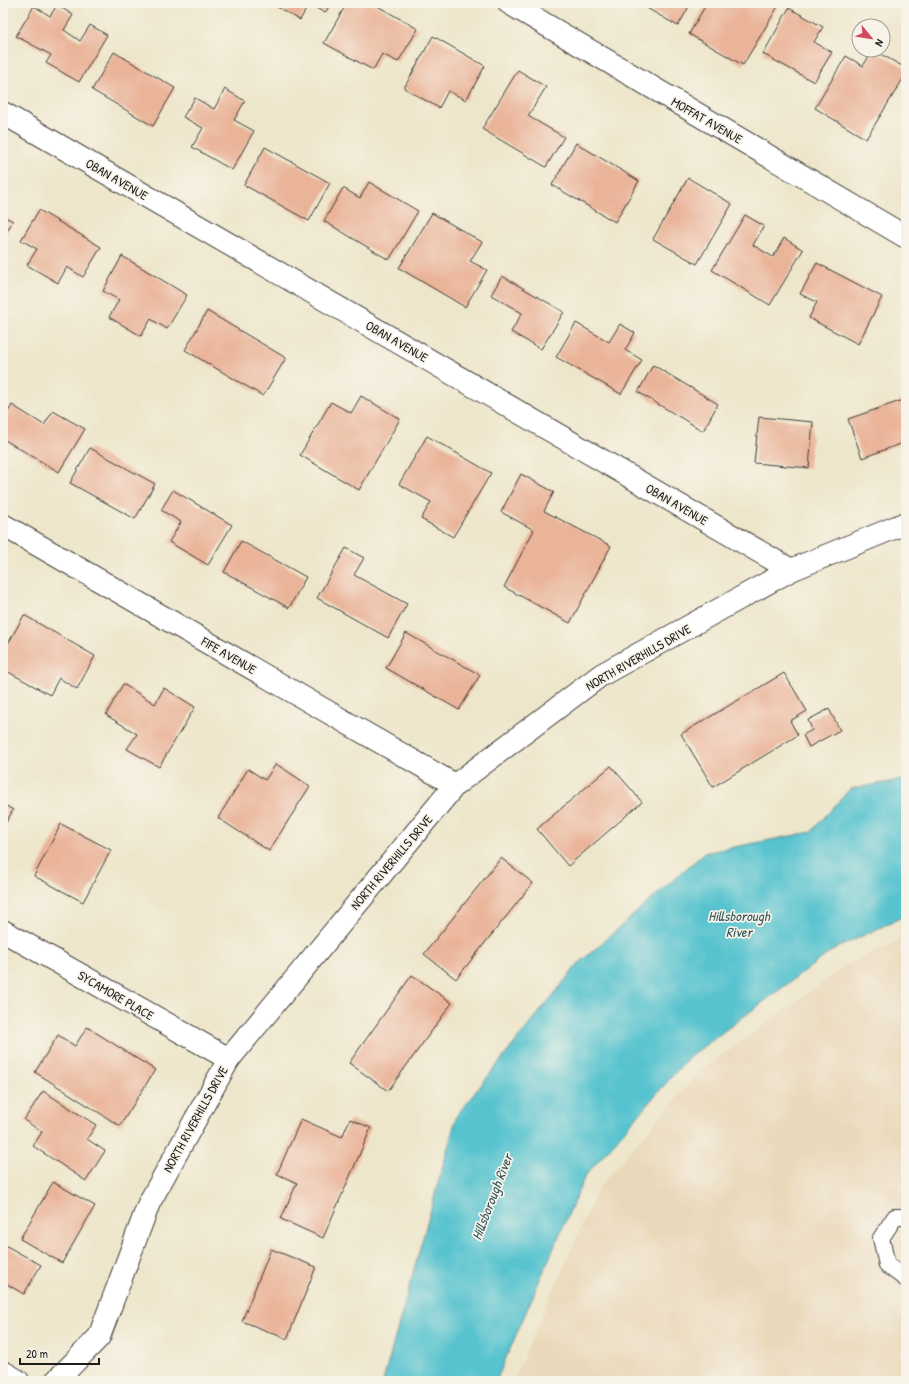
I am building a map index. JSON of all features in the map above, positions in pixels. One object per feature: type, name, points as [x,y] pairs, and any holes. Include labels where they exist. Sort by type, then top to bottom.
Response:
[{"type":"street","name":"MOFFAT AVENUE","points":[[509,3],[906,237]]},
{"type":"street","name":"OBAN AVENUE","points":[[3,112],[791,570]]},
{"type":"street","name":"NORTH RIVERHILLS DRIVE","points":[[56,1381],[99,1337],[149,1203],[229,1058],[456,785],[601,675],[791,570],[906,523]]},
{"type":"street","name":"FIFE AVENUE","points":[[3,525],[456,785]]},
{"type":"street","name":"SYCAMORE PLACE","points":[[3,931],[229,1058]]},
{"type":"street","points":[[3,1372],[18,1381]]},
{"type":"lane","points":[[906,1217],[896,1217],[881,1238],[887,1265],[906,1278]]},
{"type":"shaded area","points":[[906,937],[906,1381],[513,1381],[599,1187],[700,1071],[845,966]]},
{"type":"water","name":"Hillsborough River","points":[[906,779],[906,915],[833,950],[688,1058],[585,1176],[496,1381],[383,1381],[457,1115],[578,964],[704,853],[811,832],[850,789]]},
{"type":"building","points":[[270,3],[331,3],[325,13],[309,4],[300,20]]},
{"type":"building","points":[[347,3],[372,3],[418,29],[398,62],[382,54],[373,70],[324,43]]},
{"type":"building","points":[[638,3],[691,3],[678,26]]},
{"type":"building","points":[[707,3],[780,3],[743,65],[689,34]]},
{"type":"building","points":[[57,5],[73,15],[64,30],[80,41],[90,25],[107,35],[79,82],[46,63],[51,55],[16,36],[34,6],[50,16]]},
{"type":"building","points":[[789,8],[823,27],[814,42],[832,52],[814,82],[763,54]]},
{"type":"building","points":[[433,36],[485,66],[466,100],[448,91],[439,108],[404,88]]},
{"type":"building","points":[[114,52],[175,88],[153,126],[92,90]]},
{"type":"building","points":[[846,56],[863,66],[868,58],[888,58],[906,68],[906,74],[866,139],[815,108]]},
{"type":"building","points":[[518,70],[546,87],[528,116],[564,137],[546,167],[482,129]]},
{"type":"building","points":[[225,89],[245,101],[234,120],[254,131],[232,170],[192,147],[203,128],[183,117],[195,98],[214,109]]},
{"type":"building","points":[[576,143],[639,181],[615,222],[552,185]]},
{"type":"building","points":[[265,147],[330,183],[309,221],[244,185]]},
{"type":"building","points":[[688,178],[732,204],[697,264],[653,239]]},
{"type":"building","points":[[369,182],[418,211],[389,260],[324,221],[343,188],[360,198]]},
{"type":"building","points":[[39,210],[101,247],[83,277],[67,267],[58,283],[27,265],[37,249],[21,240]]},
{"type":"building","points":[[432,213],[482,242],[470,261],[487,270],[465,307],[399,268]]},
{"type":"building","points":[[745,215],[764,226],[753,245],[773,257],[784,238],[803,250],[770,305],[712,270]]},
{"type":"building","points":[[3,216],[13,221],[3,238]]},
{"type":"building","points":[[122,256],[187,295],[167,329],[151,319],[141,336],[109,317],[119,300],[103,291]]},
{"type":"building","points":[[817,263],[882,297],[858,344],[809,318],[817,302],[800,294]]},
{"type":"building","points":[[502,276],[564,312],[541,349],[511,332],[522,313],[491,295]]},
{"type":"building","points":[[207,311],[286,358],[263,396],[185,350]]},
{"type":"building","points":[[576,323],[609,342],[620,324],[635,333],[625,350],[642,360],[621,394],[556,357]]},
{"type":"building","points":[[653,365],[718,404],[703,431],[638,392]]},
{"type":"building","points":[[361,396],[400,419],[359,490],[300,455],[331,402],[351,413]]},
{"type":"building","points":[[906,399],[906,442],[862,458],[848,419]]},
{"type":"building","points":[[12,405],[44,425],[53,411],[85,429],[59,472],[3,439],[3,421]]},
{"type":"building","points":[[759,417],[813,422],[809,468],[754,463]]},
{"type":"building","points":[[427,436],[491,473],[453,537],[421,519],[431,502],[399,484]]},
{"type":"building","points":[[90,448],[155,484],[135,519],[70,483]]},
{"type":"building","points":[[521,474],[554,492],[544,511],[611,546],[570,623],[504,587],[534,530],[501,512]]},
{"type":"building","points":[[173,490],[232,525],[208,565],[169,542],[181,522],[161,510]]},
{"type":"building","points":[[241,541],[306,577],[289,608],[224,572]]},
{"type":"building","points":[[346,548],[364,558],[354,575],[407,604],[388,638],[317,598]]},
{"type":"building","points":[[24,615],[95,656],[77,689],[59,678],[50,695],[3,669],[3,653]]},
{"type":"building","points":[[406,633],[480,675],[459,710],[386,668]]},
{"type":"building","points":[[784,673],[807,711],[790,721],[798,735],[713,787],[681,734]]},
{"type":"building","points":[[123,684],[155,704],[164,688],[195,707],[159,767],[127,749],[137,734],[106,715]]},
{"type":"building","points":[[829,709],[840,730],[809,747],[803,735],[812,730],[808,720]]},
{"type":"building","points":[[276,764],[310,786],[269,851],[218,818],[248,769],[265,780]]},
{"type":"building","points":[[611,766],[642,802],[568,866],[537,829]]},
{"type":"building","points":[[3,804],[13,810],[3,828]]},
{"type":"building","points":[[61,824],[111,850],[83,902],[34,876]]},
{"type":"building","points":[[501,858],[533,883],[456,979],[424,954]]},
{"type":"building","points":[[412,975],[452,1003],[388,1091],[349,1063]]},
{"type":"building","points":[[87,1027],[155,1070],[120,1126],[35,1072],[58,1035],[75,1046]]},
{"type":"building","points":[[43,1091],[96,1125],[87,1139],[105,1151],[86,1181],[33,1146],[42,1132],[24,1120]]},
{"type":"building","points":[[301,1119],[342,1137],[350,1119],[371,1128],[323,1238],[281,1219],[297,1183],[277,1174]]},
{"type":"building","points":[[53,1182],[95,1206],[62,1263],[20,1239]]},
{"type":"building","points":[[3,1244],[41,1265],[24,1294],[3,1282]]},
{"type":"building","points":[[271,1249],[316,1267],[287,1339],[242,1321]]}]
